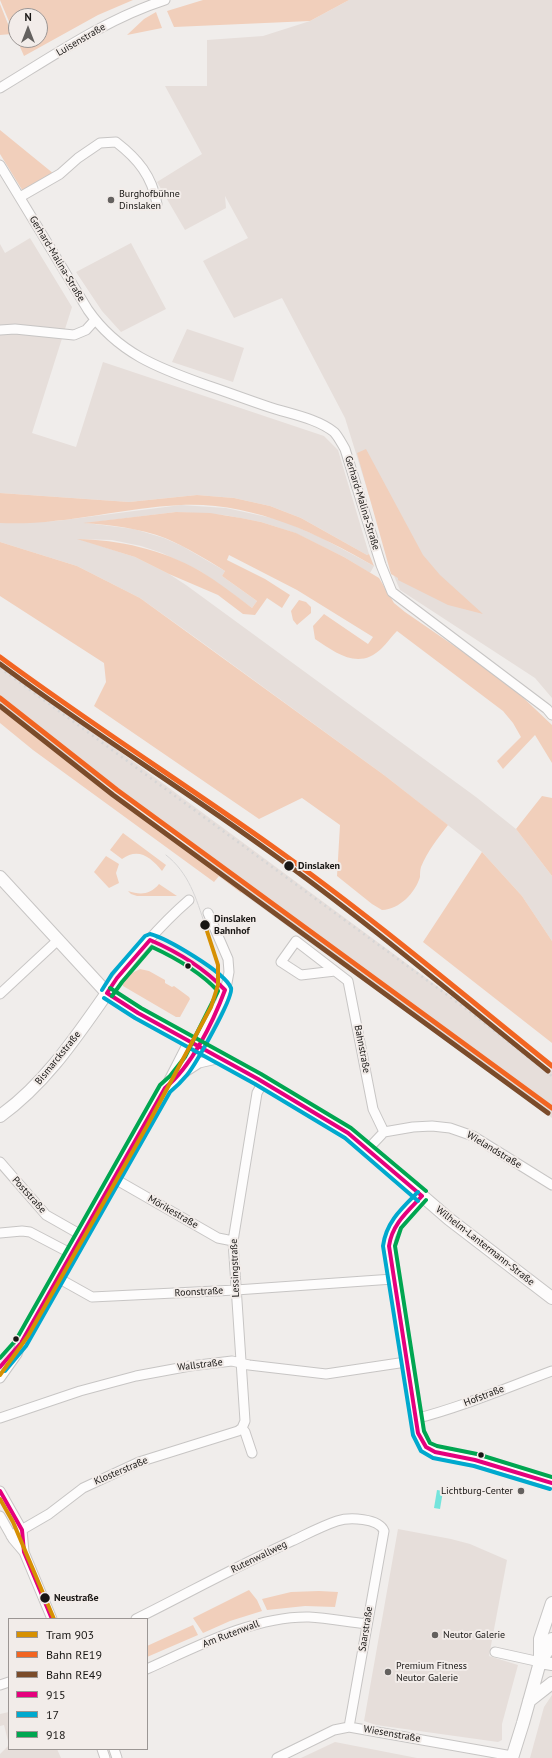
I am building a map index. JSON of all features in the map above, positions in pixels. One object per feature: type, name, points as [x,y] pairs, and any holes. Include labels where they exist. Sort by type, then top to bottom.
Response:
[{"type":"main road","name":"Wilhelm-Lantermann-Straße","points":[[0,877],[107,992],[132,1009],[263,1082],[348,1133],[422,1196],[552,1298]]},
{"type":"main road","name":"Bismarckstraße","points":[[0,1116],[45,1076],[78,1034],[107,992]]},
{"type":"main road","points":[[512,1757],[540,1662],[540,1639],[552,1603]]},
{"type":"main road","points":[[540,1662],[550,1646],[552,1639]]},
{"type":"main road","points":[[540,1662],[552,1664]]},
{"type":"main road","points":[[529,1701],[552,1683]]},
{"type":"street","name":"Luisenstraße","points":[[0,88],[91,33],[152,2],[165,0]]},
{"type":"street","points":[[20,197],[60,174],[78,158],[100,143],[116,142],[141,165],[154,188],[157,204]]},
{"type":"street","name":"Gerhard-Malina-Straße","points":[[0,165],[95,320],[115,340],[136,356],[166,370],[269,407],[319,423],[335,432],[345,449],[381,565],[392,592],[541,704],[552,715]]},
{"type":"street","points":[[0,330],[15,329],[74,335],[86,330],[95,320]]},
{"type":"street","points":[[107,992],[117,978],[150,940],[189,900]]},
{"type":"street","points":[[0,1378],[17,1354],[21,1343],[166,1088],[193,1043],[222,1001],[229,968],[223,946],[208,913]]},
{"type":"street","points":[[0,994],[58,940]]},
{"type":"street","name":"Bahnstraße","points":[[335,971],[301,975],[281,962],[296,941],[335,971],[348,981],[373,1109],[384,1132]]},
{"type":"street","points":[[181,1076],[193,1043]]},
{"type":"street","points":[[166,1088],[199,1063],[221,1058]]},
{"type":"street","name":"Lessingstraße","points":[[252,1452],[245,1432],[242,1428],[245,1421],[233,1241],[257,1093],[263,1082]]},
{"type":"street","name":"Wielandstraße","points":[[384,1132],[413,1127],[432,1126],[450,1128],[473,1136],[552,1185]]},
{"type":"street","points":[[368,1149],[384,1132]]},
{"type":"street","name":"Poststraße","points":[[0,1162],[46,1215],[83,1236]]},
{"type":"street","name":"Mörikestraße","points":[[115,1179],[218,1238],[233,1241]]},
{"type":"street","points":[[422,1196],[394,1228],[389,1238],[393,1279],[418,1433],[426,1446],[435,1452],[475,1460],[552,1483]]},
{"type":"street","points":[[0,1233],[22,1231],[30,1232],[72,1254]]},
{"type":"street","name":"Roonstraße","points":[[58,1278],[92,1297],[236,1290],[393,1279]]},
{"type":"street","points":[[0,1367],[21,1343]]},
{"type":"street","name":"Wallstraße","points":[[0,1418],[80,1392],[136,1376],[190,1366],[232,1361],[249,1365],[326,1374],[406,1362]]},
{"type":"street","name":"Hofstraße","points":[[415,1419],[450,1410],[472,1400],[552,1371]]},
{"type":"street","name":"Klosterstraße","points":[[11,1536],[49,1514],[83,1488],[139,1462],[238,1431],[242,1428]]},
{"type":"street","points":[[0,1491],[22,1530],[24,1552]]},
{"type":"street","points":[[0,1516],[11,1536],[24,1552],[52,1618]]},
{"type":"street","name":"Rutenwallweg","points":[[138,1618],[274,1549],[336,1521],[352,1519],[376,1522],[382,1526],[384,1531]]},
{"type":"street","name":"Saarstraße","points":[[349,1727],[384,1531]]},
{"type":"street","name":"Am Rutenwall","points":[[148,1669],[204,1644],[262,1622],[308,1617],[367,1624]]},
{"type":"street","points":[[496,1652],[540,1662]]},
{"type":"street","name":"Wiesenstraße","points":[[277,1758],[334,1730],[349,1727],[512,1757]]},
{"type":"shaded area","points":[[0,0],[133,0],[98,15],[48,43],[48,8],[8,8],[8,19]]},
{"type":"shaded area","points":[[203,0],[349,0],[310,21],[174,27],[167,11]]},
{"type":"shaded area","points":[[349,0],[552,0],[552,698],[535,678],[400,590],[394,576],[345,418],[282,298],[234,318],[203,261],[248,238],[225,196],[226,208],[185,230],[157,182],[202,154],[165,86],[207,86],[207,40],[263,36],[310,21]]},
{"type":"shaded area","points":[[0,4],[8,24],[8,34],[0,35]]},
{"type":"shaded area","points":[[156,12],[162,28],[127,35],[144,19]]},
{"type":"shaded area","points":[[20,48],[38,48],[24,56]]},
{"type":"shaded area","points":[[0,130],[54,174],[24,193],[0,154]]},
{"type":"shaded area","points":[[30,238],[72,307],[32,433],[76,447],[103,362],[324,436],[338,450],[369,554],[367,555],[301,518],[270,506],[234,498],[197,495],[129,502],[0,493],[0,244],[5,253]]},
{"type":"shaded area","points":[[131,243],[166,309],[121,332],[102,311],[76,272]]},
{"type":"shaded area","points":[[187,329],[244,348],[233,382],[172,362]]},
{"type":"shaded area","points":[[366,449],[423,555],[440,575],[483,614],[448,605],[398,580],[398,578],[391,574],[357,453]]},
{"type":"shaded area","points":[[0,493],[129,502],[197,495],[234,498],[270,506],[301,518],[367,555],[369,554],[374,566],[352,553],[305,531],[257,514],[232,508],[207,505],[181,505],[45,522],[0,523]]},
{"type":"shaded area","points":[[181,505],[226,508],[281,520],[320,537],[374,566],[370,573],[344,557],[295,533],[261,522],[224,515],[176,512],[86,523],[134,529],[164,538],[182,546],[225,571],[222,576],[257,601],[252,608],[200,571],[162,553],[141,546],[112,540],[79,539],[135,557],[169,574],[186,585],[476,797],[516,829],[552,876],[552,941],[522,896],[482,852],[384,775],[196,638],[140,598],[77,566],[0,542],[0,523],[56,521]]},
{"type":"shaded area","points":[[176,512],[210,513],[241,518],[261,522],[296,533],[344,557],[379,578],[394,603],[495,674],[514,689],[552,725],[552,763],[535,735],[503,769],[497,761],[521,737],[513,723],[503,711],[397,631],[382,648],[373,655],[356,659],[348,657],[331,650],[315,639],[313,626],[324,614],[368,644],[373,637],[297,590],[229,555],[227,560],[265,579],[290,595],[282,608],[267,598],[255,615],[243,614],[218,595],[169,574],[135,557],[77,539],[109,541],[155,551],[185,563],[200,571],[252,608],[257,601],[222,576],[225,571],[181,545],[165,538],[135,529],[83,523]]},
{"type":"shaded area","points":[[0,542],[77,566],[140,598],[384,775],[448,825],[426,856],[421,867],[418,883],[411,894],[395,907],[382,910],[372,904],[337,876],[340,825],[302,798],[259,819],[94,706],[106,682],[104,663],[0,596]]},
{"type":"shaded area","points":[[299,600],[306,602],[311,607],[311,613],[297,625],[293,620],[291,611]]},
{"type":"shaded area","points":[[0,663],[552,1071],[552,1118],[214,873],[191,847],[42,739],[0,705]]},
{"type":"shaded area","points":[[0,705],[42,739],[244,888],[241,893],[219,876],[214,882],[33,750],[0,723]]},
{"type":"shaded area","points":[[542,796],[552,798],[552,876],[516,829]]},
{"type":"shaded area","points":[[123,833],[166,865],[162,871],[144,855],[133,854],[122,859],[110,850]]},
{"type":"shaded area","points":[[482,852],[522,896],[552,941],[552,1043],[423,942]]},
{"type":"shaded area","points":[[106,856],[119,864],[116,873],[119,883],[109,888],[94,872]]},
{"type":"shaded area","points":[[159,884],[177,896],[137,896],[128,891],[145,893],[156,888]]},
{"type":"shaded area","points":[[140,969],[149,971],[165,980],[165,983],[172,987],[174,986],[189,997],[190,999],[180,1017],[176,1017],[123,986],[123,983],[130,974]]},
{"type":"shaded area","name":"Neutor Galerie","points":[[398,1529],[470,1544],[507,1560],[489,1656],[518,1665],[502,1724],[502,1740],[498,1742],[376,1725],[364,1721]]},
{"type":"shaded area","points":[[249,1590],[257,1600],[262,1611],[230,1621],[203,1633],[193,1618]]},
{"type":"shaded area","points":[[291,1592],[338,1592],[335,1607],[305,1606],[267,1610],[262,1599]]},
{"type":"shaded area","points":[[193,1625],[198,1635],[148,1657],[148,1646]]},
{"type":"shaded area","points":[[552,1695],[552,1758],[530,1758],[544,1707]]},
{"type":"shaded area","points":[[8,1712],[8,1741],[4,1725],[0,1726],[0,1714]]},
{"type":"shaded area","points":[[335,1742],[417,1758],[301,1758]]},
{"type":"shaded area","points":[[8,1746],[8,1750],[57,1750],[61,1758],[0,1758],[0,1754]]},
{"type":"water","points":[[437,1490],[443,1491],[440,1509],[434,1508]]},
{"type":"tram line","points":[[166,855],[181,870],[186,878],[195,896],[205,925]]},
{"type":"tram line","name":"903","points":[[0,1375],[28,1336],[147,1126],[211,1007],[218,985],[218,965],[205,925]]},
{"type":"tram line","name":"903","points":[[0,1499],[13,1522],[54,1618]]},
{"type":"railway","points":[[0,668],[469,1011],[552,1076]]},
{"type":"rail line","name":"RE19","points":[[0,657],[308,872],[414,954],[552,1066]]},
{"type":"rail line","name":"RE49","points":[[0,664],[67,712],[237,828],[306,878],[548,1071]]},
{"type":"rail line","name":"RE19","points":[[0,698],[117,790],[552,1108]]},
{"type":"rail line","name":"RE49","points":[[0,706],[113,795],[548,1113]]},
{"type":"transit line","name":"17","points":[[5,1371],[26,1346],[170,1092],[187,1075],[198,1058],[221,1017],[227,1004],[231,988],[218,973],[194,956],[169,942],[150,934],[145,936],[112,974],[102,990]]},
{"type":"transit line","name":"915","points":[[0,1367],[21,1343],[165,1088],[184,1068],[201,1043],[225,990],[190,961],[150,940],[117,978],[107,993]]},
{"type":"transit line","name":"918","points":[[0,1358],[16,1340],[160,1085],[170,1076],[185,1057],[218,991],[187,966],[152,947],[112,996]]},
{"type":"transit line","name":"918","points":[[110,988],[141,1008],[261,1074],[351,1128],[426,1191]]},
{"type":"transit line","name":"915","points":[[107,993],[138,1013],[258,1079],[348,1133],[422,1196]]},
{"type":"transit line","name":"17","points":[[104,998],[135,1018],[255,1084],[345,1138],[418,1201]]},
{"type":"transit line","name":"17","points":[[418,1192],[391,1223],[387,1230],[383,1246],[413,1435],[421,1451],[433,1458],[474,1466],[550,1489]]},
{"type":"transit line","name":"915","points":[[422,1196],[397,1224],[393,1231],[389,1246],[418,1433],[426,1447],[435,1452],[475,1460],[552,1483]]},
{"type":"transit line","name":"918","points":[[426,1200],[401,1228],[395,1246],[424,1431],[430,1443],[437,1446],[477,1454],[552,1477]]},
{"type":"transit line","name":"915","points":[[0,1491],[22,1530],[24,1552],[52,1618]]},
{"type":"place","name":"Burghofbühne Dinslaken","points":[[111,200]]},
{"type":"place","name":"Dinslaken","points":[[289,866]]},
{"type":"place","name":"Dinslaken Bahnhof","points":[[205,925]]},
{"type":"place","name":"Lichtburg-Center","points":[[521,1491]]},
{"type":"place","name":"Neustraße","points":[[45,1598]]},
{"type":"place","name":"Neutor Galerie","points":[[435,1635]]},
{"type":"place","name":"Premium Fitness Neutor Galerie","points":[[388,1672]]}]
